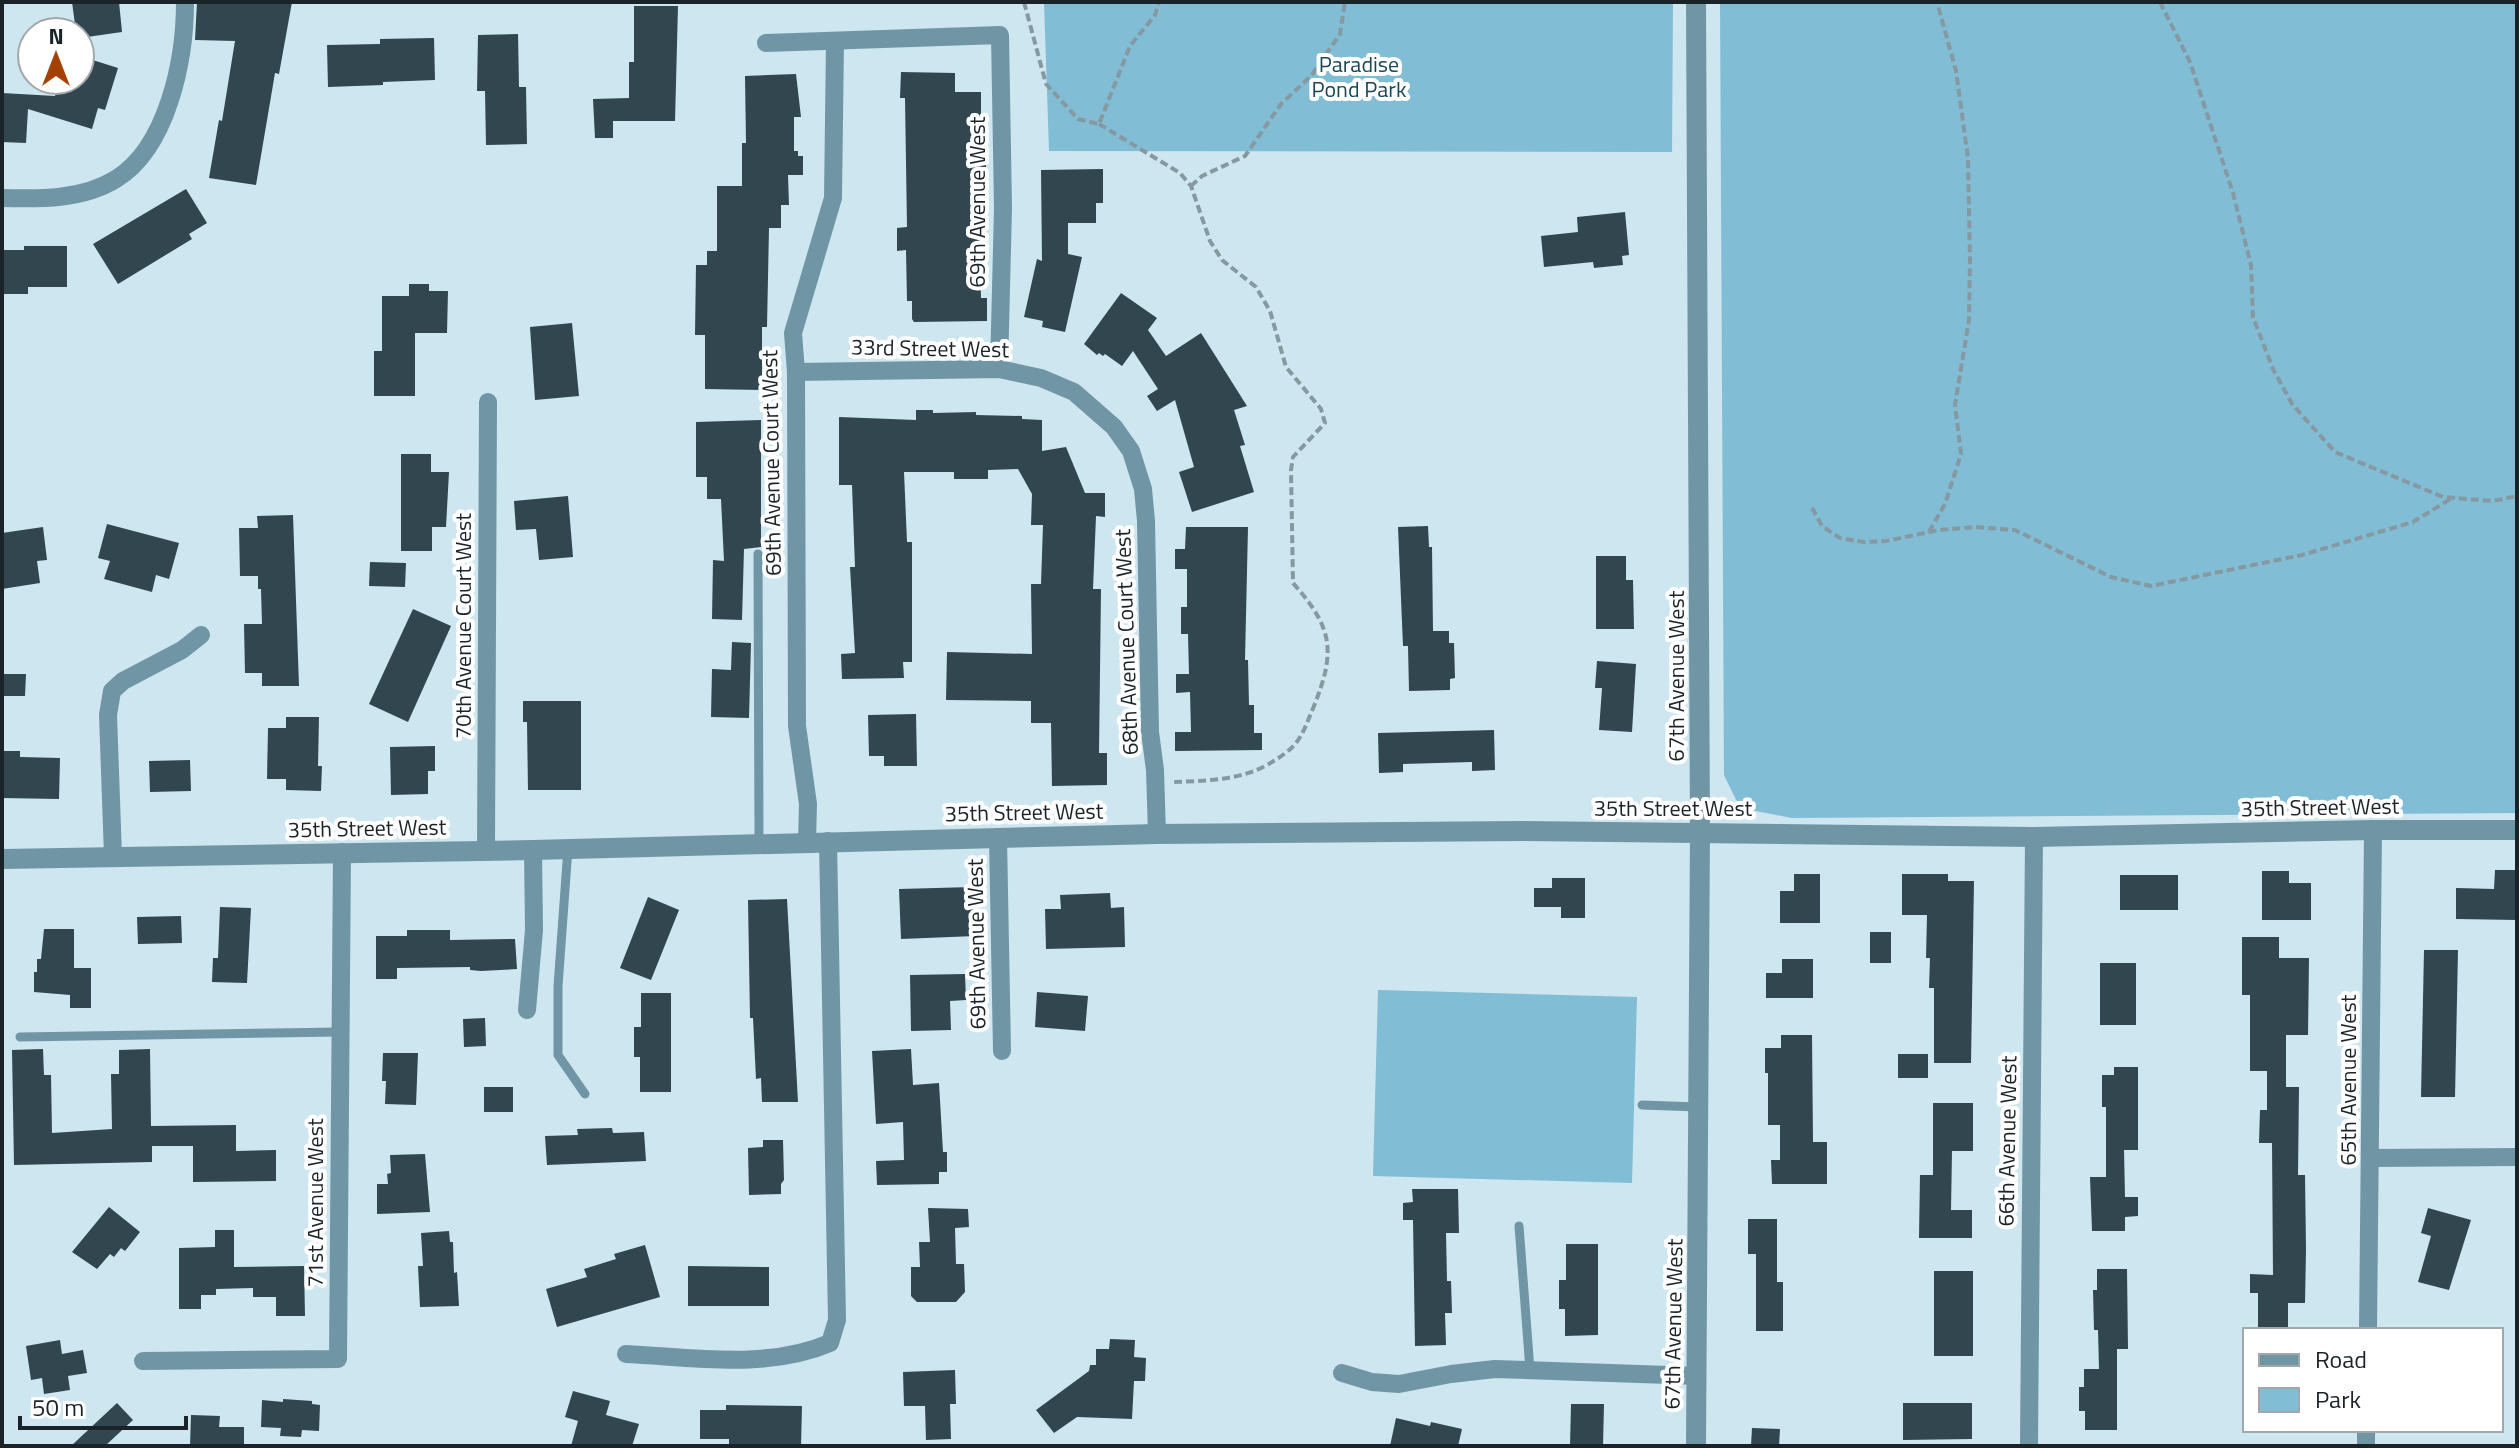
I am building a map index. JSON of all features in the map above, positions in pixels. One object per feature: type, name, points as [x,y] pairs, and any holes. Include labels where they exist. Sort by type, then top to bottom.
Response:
[{"type":"street","points":[[2,198],[52,199],[74,195],[113,181],[134,166],[153,141],[172,94],[185,21],[185,2]]},
{"type":"street","name":"67th Avenue West","points":[[1696,2],[1700,832],[1696,1446]]},
{"type":"street","name":"69th Avenue West","points":[[835,41],[1000,35],[1003,208],[999,369]]},
{"type":"street","points":[[766,43],[835,41]]},
{"type":"street","name":"69th Avenue Court West","points":[[818,841],[808,804],[797,726],[796,372],[793,333],[833,198],[835,41]]},
{"type":"street","name":"33rd Street West","points":[[796,372],[999,369],[1041,378],[1074,392],[1114,427],[1131,451]]},
{"type":"street","name":"70th Avenue Court West","points":[[486,850],[488,402]]},
{"type":"street","name":"68th Avenue Court West","points":[[1131,451],[1143,489],[1146,521],[1150,732],[1157,834]]},
{"type":"street","points":[[113,856],[108,715],[112,691],[123,681],[182,650],[201,635]]},
{"type":"street","name":"65th Avenue West","points":[[2368,1328],[2373,830]]},
{"type":"street","name":"35th Street West","points":[[2,859],[533,850],[1157,834],[1700,832],[2034,837],[2517,830]]},
{"type":"street","name":"69th Avenue West","points":[[998,837],[1002,1051]]},
{"type":"street","name":"66th Avenue West","points":[[2029,1446],[2034,837]]},
{"type":"street","points":[[626,1354],[765,1359],[805,1353],[830,1343],[837,1320],[818,841]]},
{"type":"street","points":[[527,1010],[534,930],[533,850]]},
{"type":"street","name":"71st Avenue West","points":[[143,1361],[338,1359],[342,852]]},
{"type":"street","points":[[2372,1158],[2517,1157]]},
{"type":"street","points":[[1342,1373],[1372,1382],[1399,1384],[1495,1369],[1697,1376]]},
{"type":"lane","points":[[758,554],[759,842]]},
{"type":"lane","points":[[568,848],[558,986],[558,1055],[585,1094]]},
{"type":"lane","points":[[20,1037],[340,1032]]},
{"type":"lane","points":[[1642,1105],[1699,1107]]},
{"type":"lane","points":[[1519,1226],[1530,1370]]},
{"type":"path","points":[[1024,2],[1046,84],[1078,119],[1099,124],[1180,173],[1191,186],[1210,241],[1222,260],[1256,287],[1270,311],[1286,367],[1321,409],[1325,423],[1293,457],[1291,470],[1293,583],[1316,609],[1329,653],[1325,680],[1300,743],[1263,767],[1237,775],[1207,781],[1155,783]]},
{"type":"path","points":[[1099,124],[1130,46],[1155,15],[1159,2]]},
{"type":"path","points":[[1191,186],[1202,176],[1245,156],[1281,104],[1311,76],[1340,34],[1345,2]]},
{"type":"path","points":[[1929,532],[1945,504],[1961,454],[1955,405],[1969,320],[1970,275],[1968,158],[1956,71],[1937,2]]},
{"type":"path","points":[[2160,2],[2190,62],[2233,193],[2251,265],[2253,317],[2273,369],[2292,404],[2335,452],[2443,497],[2493,501],[2517,496]]},
{"type":"path","points":[[1812,508],[1822,526],[1840,538],[1864,542],[1975,527],[2015,530],[2111,577],[2151,586],[2316,551],[2413,522],[2452,498]]},
{"type":"green space","name":"Paradise Pond Park","points":[[1044,2],[1673,2],[1672,152],[1049,151]]},
{"type":"green space","points":[[1720,2],[2517,2],[2517,813],[1792,818],[1740,808],[1724,775]]},
{"type":"green space","points":[[1378,990],[1637,997],[1632,1183],[1373,1176]]},
{"type":"building","points":[[72,2],[119,2],[122,32],[96,36],[96,16],[74,16]]},
{"type":"building","points":[[197,2],[292,2],[279,74],[275,73],[256,185],[209,178],[235,41],[195,40]]},
{"type":"building","points":[[634,6],[678,6],[675,121],[613,121],[613,138],[595,138],[593,99],[629,98],[629,62],[634,62]]},
{"type":"building","points":[[518,34],[519,87],[526,87],[527,144],[486,145],[485,91],[477,91],[478,35]]},
{"type":"building","points":[[434,38],[435,80],[328,87],[327,45],[380,44],[380,39]]},
{"type":"building","points":[[96,61],[118,68],[105,110],[98,108],[92,129],[28,109],[26,143],[2,142],[2,93],[16,96],[96,96]]},
{"type":"building","points":[[901,72],[955,73],[955,92],[981,92],[981,146],[986,146],[986,219],[979,219],[981,298],[987,298],[987,321],[914,322],[912,319],[912,301],[907,301],[906,250],[897,251],[897,228],[907,227],[905,98],[900,98]]},
{"type":"building","points":[[796,74],[801,117],[794,117],[794,151],[798,151],[798,156],[803,156],[803,175],[788,175],[789,205],[781,205],[781,228],[769,228],[767,327],[762,327],[762,390],[705,389],[705,335],[695,335],[696,265],[707,265],[707,251],[717,251],[717,186],[742,186],[742,143],[746,143],[745,76]]},
{"type":"building","points":[[1103,169],[1103,203],[1096,203],[1096,223],[1068,223],[1068,254],[1082,257],[1065,332],[1042,327],[1043,321],[1024,317],[1037,259],[1042,261],[1041,170]]},
{"type":"building","points":[[186,189],[207,223],[189,234],[192,239],[118,284],[93,244]]},
{"type":"building","points":[[1625,212],[1629,255],[1622,256],[1623,265],[1594,268],[1593,262],[1544,267],[1541,236],[1578,232],[1577,217]]},
{"type":"building","points":[[24,246],[67,246],[67,287],[28,287],[28,294],[2,294],[2,250],[24,250]]},
{"type":"building","points":[[409,284],[429,284],[429,291],[448,291],[447,333],[415,333],[415,396],[374,396],[374,351],[382,351],[382,296],[409,296]]},
{"type":"building","points":[[1121,293],[1157,318],[1148,330],[1166,356],[1201,333],[1247,406],[1234,410],[1245,445],[1240,446],[1254,492],[1192,512],[1179,472],[1194,467],[1175,400],[1157,411],[1147,396],[1158,389],[1133,351],[1122,366],[1105,354],[1097,355],[1084,344]]},
{"type":"building","points":[[572,323],[579,396],[535,400],[530,327]]},
{"type":"building","points":[[916,410],[933,410],[933,413],[976,412],[976,415],[1022,416],[1022,419],[1042,420],[1042,451],[1066,447],[1085,493],[1105,493],[1105,517],[1096,516],[1093,589],[1101,589],[1099,753],[1107,753],[1107,785],[1052,786],[1051,723],[1031,723],[1031,701],[946,700],[947,652],[1032,654],[1031,584],[1041,584],[1043,525],[1031,525],[1032,494],[1018,469],[988,470],[988,479],[954,479],[954,472],[904,472],[907,542],[912,542],[912,662],[903,662],[904,678],[842,679],[841,654],[855,653],[850,567],[855,567],[852,485],[839,485],[839,417],[916,420]]},
{"type":"building","points":[[761,420],[761,547],[744,549],[742,620],[712,619],[713,560],[724,561],[721,499],[707,499],[707,477],[696,477],[696,422]]},
{"type":"building","points":[[401,454],[431,454],[431,472],[449,472],[446,527],[432,527],[432,551],[401,551]]},
{"type":"building","points":[[568,496],[573,557],[539,560],[536,529],[516,530],[514,501]]},
{"type":"building","points":[[293,515],[299,686],[262,686],[262,673],[245,673],[244,624],[262,624],[261,589],[258,589],[258,576],[240,576],[239,528],[258,528],[257,516]]},
{"type":"building","points":[[107,524],[179,543],[169,579],[156,575],[152,592],[104,579],[110,561],[98,558]]},
{"type":"building","points":[[1428,526],[1429,547],[1432,547],[1433,631],[1449,631],[1449,643],[1454,643],[1455,678],[1450,679],[1450,690],[1409,691],[1408,646],[1403,646],[1398,527]]},
{"type":"building","points":[[43,527],[47,560],[37,561],[40,583],[2,589],[2,533]]},
{"type":"building","points":[[1186,527],[1248,527],[1245,660],[1248,660],[1249,705],[1254,705],[1254,733],[1262,733],[1262,750],[1175,751],[1175,732],[1191,732],[1190,692],[1176,693],[1176,674],[1189,674],[1188,634],[1181,634],[1181,607],[1187,607],[1187,569],[1175,569],[1175,549],[1185,549]]},
{"type":"building","points":[[1596,556],[1626,556],[1626,580],[1633,580],[1634,629],[1596,629]]},
{"type":"building","points":[[370,562],[406,563],[405,587],[369,586]]},
{"type":"building","points":[[413,609],[451,626],[408,722],[369,704]]},
{"type":"building","points":[[732,642],[751,643],[749,718],[711,717],[712,669],[731,670]]},
{"type":"building","points":[[1597,661],[1636,664],[1632,732],[1599,730],[1602,688],[1595,688]]},
{"type":"building","points":[[2,674],[26,674],[25,696],[2,696]]},
{"type":"building","points":[[523,701],[581,701],[581,790],[528,790],[527,722],[523,722]]},
{"type":"building","points":[[916,714],[917,766],[884,766],[884,756],[869,756],[868,715]]},
{"type":"building","points":[[286,717],[319,717],[321,791],[286,790],[286,779],[267,779],[268,728],[286,728]]},
{"type":"building","points":[[1494,730],[1495,770],[1472,771],[1472,762],[1403,764],[1403,772],[1379,773],[1378,733]]},
{"type":"building","points":[[435,746],[435,771],[428,771],[428,794],[391,795],[390,747]]},
{"type":"building","points":[[2,751],[20,751],[20,757],[60,758],[59,799],[2,798]]},
{"type":"building","points":[[190,760],[191,791],[150,792],[149,761]]},
{"type":"building","points":[[2495,870],[2517,870],[2517,920],[2456,919],[2456,888],[2494,889]]},
{"type":"building","points":[[2262,871],[2289,871],[2289,883],[2311,883],[2311,920],[2262,920]]},
{"type":"building","points":[[1794,874],[1820,874],[1820,923],[1780,923],[1780,891],[1794,891]]},
{"type":"building","points":[[1902,874],[1948,874],[1948,881],[1974,881],[1971,1063],[1934,1063],[1934,988],[1929,988],[1930,958],[1926,958],[1927,915],[1902,915]]},
{"type":"building","points":[[2120,875],[2178,875],[2178,910],[2120,910]]},
{"type":"building","points":[[1552,878],[1585,878],[1585,918],[1561,918],[1561,907],[1534,907],[1534,888],[1552,888]]},
{"type":"building","points":[[973,887],[975,936],[901,939],[899,889]]},
{"type":"building","points":[[1110,893],[1111,908],[1124,907],[1125,947],[1046,949],[1045,909],[1061,909],[1060,895]]},
{"type":"building","points":[[648,897],[679,910],[651,980],[620,968]]},
{"type":"building","points":[[787,899],[798,1102],[762,1102],[761,1078],[756,1079],[753,1018],[750,1018],[748,900]]},
{"type":"building","points":[[220,907],[251,908],[247,983],[212,982],[213,958],[218,958]]},
{"type":"building","points":[[181,916],[182,943],[138,944],[137,917]]},
{"type":"building","points":[[44,929],[74,929],[74,968],[91,968],[91,1008],[70,1008],[70,995],[34,992],[34,972],[37,972],[37,959],[41,959]]},
{"type":"building","points":[[407,930],[450,930],[450,940],[515,939],[517,969],[397,968],[397,979],[376,979],[376,936],[407,936]]},
{"type":"building","points":[[1870,932],[1891,932],[1891,963],[1870,963]]},
{"type":"building","points":[[2242,937],[2279,937],[2279,958],[2309,958],[2308,1035],[2286,1035],[2286,1087],[2299,1087],[2298,1175],[2305,1175],[2306,1250],[2305,1303],[2288,1303],[2288,1328],[2258,1328],[2258,1293],[2250,1293],[2250,1274],[2273,1275],[2272,1143],[2259,1143],[2260,1110],[2267,1110],[2267,1071],[2250,1071],[2250,995],[2242,995]]},
{"type":"building","points":[[2424,950],[2458,950],[2455,1097],[2421,1097]]},
{"type":"building","points":[[1782,959],[1813,959],[1813,998],[1766,998],[1766,973],[1782,973]]},
{"type":"building","points":[[2100,963],[2136,963],[2136,1025],[2100,1025]]},
{"type":"building","points":[[965,974],[966,1000],[950,1001],[951,1030],[911,1031],[910,975]]},
{"type":"building","points":[[1037,992],[1088,996],[1085,1031],[1035,1027]]},
{"type":"building","points":[[641,993],[671,993],[671,1092],[640,1092],[640,1057],[634,1057],[634,1027],[641,1027]]},
{"type":"building","points":[[485,1018],[486,1046],[464,1047],[463,1019]]},
{"type":"building","points":[[1781,1035],[1812,1035],[1813,1142],[1827,1142],[1827,1184],[1772,1184],[1771,1160],[1780,1160],[1780,1125],[1768,1125],[1765,1048],[1781,1048]]},
{"type":"building","points":[[43,1049],[44,1075],[51,1075],[52,1133],[112,1129],[111,1074],[119,1074],[119,1050],[150,1049],[151,1126],[236,1125],[236,1151],[276,1150],[276,1181],[193,1182],[193,1146],[152,1146],[152,1162],[14,1165],[12,1050]]},
{"type":"building","points":[[911,1049],[913,1085],[939,1083],[947,1172],[939,1172],[939,1184],[877,1185],[876,1161],[904,1160],[903,1122],[876,1124],[872,1051]]},
{"type":"building","points":[[383,1053],[418,1053],[416,1105],[385,1104]]},
{"type":"building","points":[[1898,1054],[1928,1054],[1928,1078],[1898,1078]]},
{"type":"building","points":[[2114,1067],[2138,1067],[2138,1150],[2124,1150],[2125,1197],[2138,1197],[2138,1216],[2125,1217],[2125,1231],[2092,1231],[2090,1177],[2106,1177],[2106,1107],[2102,1107],[2102,1075],[2114,1075]]},
{"type":"building","points":[[484,1087],[513,1087],[513,1112],[484,1112]]},
{"type":"building","points":[[1933,1103],[1973,1103],[1973,1151],[1952,1151],[1951,1210],[1972,1210],[1972,1238],[1919,1238],[1920,1175],[1933,1175]]},
{"type":"building","points":[[612,1128],[613,1133],[644,1132],[646,1161],[547,1165],[545,1136],[578,1135],[577,1129]]},
{"type":"building","points":[[763,1140],[783,1140],[784,1180],[781,1194],[749,1195],[748,1148],[763,1147]]},
{"type":"building","points":[[425,1154],[430,1212],[377,1214],[377,1184],[388,1184],[390,1155]]},
{"type":"building","points":[[1412,1189],[1458,1189],[1459,1233],[1446,1233],[1447,1281],[1451,1281],[1452,1313],[1445,1313],[1446,1345],[1415,1346],[1413,1220],[1403,1220],[1403,1203],[1413,1202]]},
{"type":"building","points":[[109,1207],[140,1232],[125,1251],[121,1248],[114,1257],[110,1254],[97,1269],[72,1252]]},
{"type":"building","points":[[928,1208],[968,1209],[969,1227],[955,1228],[956,1264],[964,1264],[965,1292],[956,1302],[917,1302],[911,1296],[911,1267],[920,1267],[919,1242],[930,1242]]},
{"type":"building","points":[[2428,1208],[2471,1220],[2449,1290],[2418,1282],[2431,1236],[2421,1233]]},
{"type":"building","points":[[1748,1219],[1777,1219],[1777,1282],[1783,1282],[1783,1331],[1756,1331],[1756,1254],[1748,1254]]},
{"type":"building","points":[[215,1230],[234,1230],[234,1267],[304,1266],[305,1316],[276,1316],[276,1297],[253,1297],[253,1288],[216,1289],[216,1295],[201,1295],[201,1309],[179,1309],[179,1248],[215,1247]]},
{"type":"building","points":[[449,1231],[450,1242],[453,1242],[454,1273],[457,1272],[459,1306],[420,1307],[418,1266],[423,1266],[421,1233]]},
{"type":"building","points":[[1566,1244],[1598,1244],[1598,1335],[1565,1336],[1565,1309],[1559,1309],[1559,1280],[1566,1280]]},
{"type":"building","points":[[645,1245],[660,1297],[557,1327],[546,1289],[587,1277],[584,1269],[616,1259],[614,1254]]},
{"type":"building","points":[[688,1266],[769,1267],[769,1306],[688,1306]]},
{"type":"building","points":[[2097,1269],[2127,1269],[2128,1349],[2117,1349],[2117,1430],[2085,1430],[2085,1411],[2079,1411],[2079,1387],[2084,1387],[2084,1369],[2099,1369],[2093,1290],[2097,1290]]},
{"type":"building","points":[[1934,1271],[1973,1271],[1973,1356],[1934,1356]]},
{"type":"building","points":[[1110,1339],[1135,1340],[1134,1357],[1146,1358],[1145,1381],[1134,1381],[1132,1419],[1077,1417],[1054,1433],[1036,1410],[1089,1371],[1090,1365],[1096,1365],[1096,1349],[1109,1349]]},
{"type":"building","points":[[60,1340],[62,1354],[83,1350],[87,1373],[68,1376],[70,1390],[44,1394],[42,1378],[31,1380],[26,1346]]},
{"type":"building","points":[[955,1370],[956,1404],[950,1404],[951,1439],[926,1440],[925,1406],[904,1406],[903,1372]]},
{"type":"building","points":[[573,1391],[610,1401],[606,1415],[639,1424],[632,1446],[571,1446],[578,1421],[565,1417]]},
{"type":"building","points":[[283,1399],[312,1401],[312,1404],[320,1405],[319,1431],[302,1430],[301,1437],[280,1436],[281,1428],[261,1427],[262,1400],[283,1402]]},
{"type":"building","points":[[117,1403],[133,1420],[105,1446],[71,1446]]},
{"type":"building","points":[[1903,1403],[1972,1403],[1972,1439],[1903,1440]]},
{"type":"building","points":[[1571,1404],[1604,1404],[1603,1446],[1570,1446]]},
{"type":"building","points":[[726,1405],[802,1406],[801,1446],[729,1444],[729,1439],[700,1439],[700,1410],[726,1410]]},
{"type":"building","points":[[191,1415],[220,1416],[219,1427],[244,1427],[244,1446],[190,1446]]},
{"type":"building","points":[[1396,1418],[1462,1429],[1458,1446],[1390,1446]]},
{"type":"building","points":[[1752,1428],[1780,1429],[1779,1446],[1751,1446]]}]
